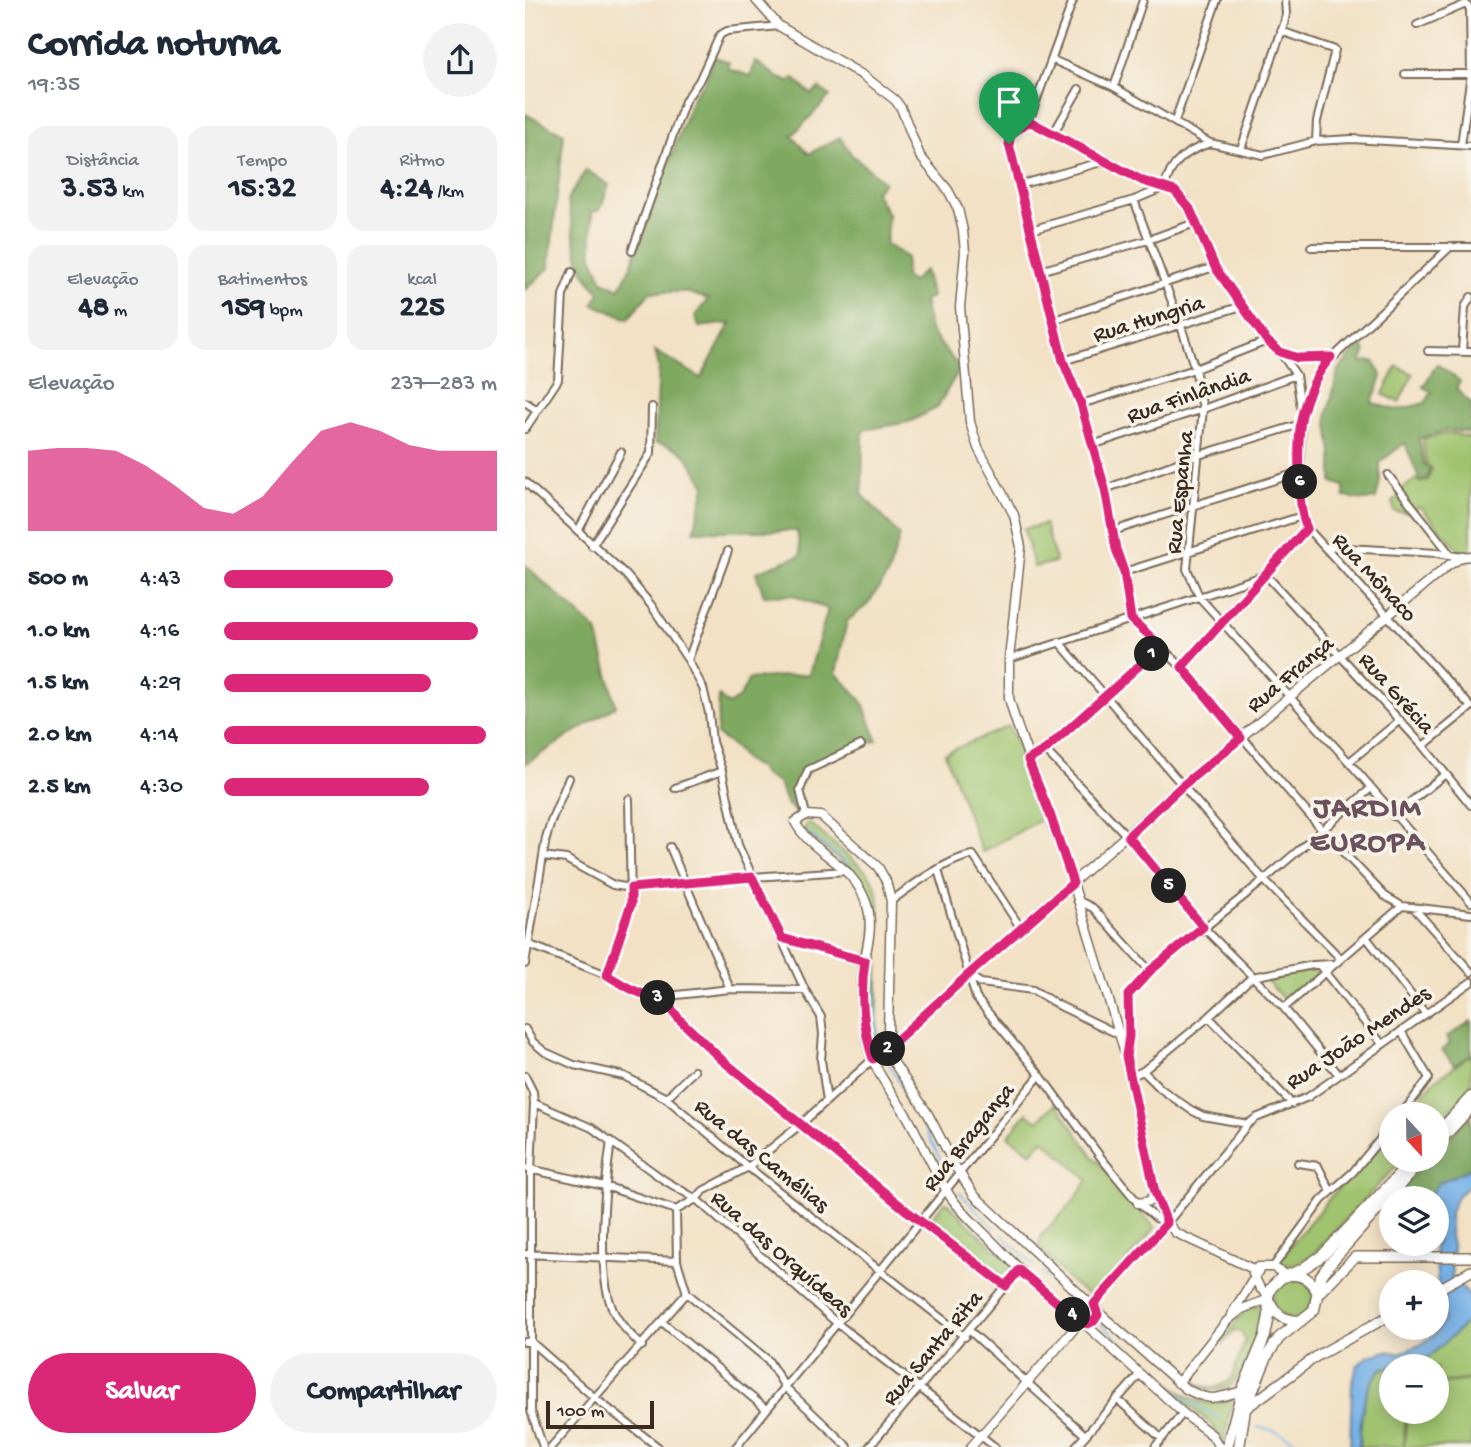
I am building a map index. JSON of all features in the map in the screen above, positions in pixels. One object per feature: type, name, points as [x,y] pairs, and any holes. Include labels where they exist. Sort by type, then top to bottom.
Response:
[{"type":"main road","points":[[1449,1121],[1471,1097]]},
{"type":"main road","points":[[1449,1131],[1471,1107]]},
{"type":"main road","points":[[1227,1447],[1242,1391],[1265,1336],[1269,1298],[1276,1283],[1323,1255],[1402,1172]]},
{"type":"main road","points":[[1239,1447],[1245,1409],[1272,1348],[1279,1338],[1314,1310],[1321,1276],[1411,1172]]},
{"type":"main road","points":[[1317,1293],[1355,1257],[1468,1259]]},
{"type":"main road","points":[[1449,1283],[1471,1271]]},
{"type":"main road","points":[[1288,1275],[1300,1275],[1309,1280],[1317,1293]]},
{"type":"main road","points":[[1269,1298],[1276,1313],[1283,1318],[1301,1321]]},
{"type":"main road","points":[[1245,1409],[1317,1356],[1379,1322]]},
{"type":"street","points":[[756,0],[779,26],[871,81],[895,100],[901,108],[920,156],[948,190],[958,209],[965,252],[960,307],[970,422],[978,448],[1014,515],[1021,547],[1009,659],[1009,698],[1028,760],[1050,814],[1073,883],[1126,1056],[1155,1192],[1167,1223],[1176,1233],[1255,1271],[1273,1267],[1288,1275]]},
{"type":"street","points":[[1073,0],[1029,121],[1011,134],[1009,144],[1063,361],[1081,404],[1105,489],[1124,572],[1131,619],[1182,667],[1322,830],[1385,896],[1402,906],[1471,914]]},
{"type":"street","points":[[1114,87],[1143,0]]},
{"type":"street","points":[[1174,121],[1217,0]]},
{"type":"street","points":[[1241,149],[1281,31],[1286,14],[1285,0]]},
{"type":"street","points":[[1417,24],[1466,4],[1470,9],[1471,74],[1461,145]]},
{"type":"street","points":[[632,251],[685,101],[699,80],[720,35],[727,30],[779,26]]},
{"type":"street","points":[[1281,31],[1335,50],[1317,121],[1316,141]]},
{"type":"street","points":[[1053,60],[1114,87],[1210,143],[1251,153],[1263,155],[1316,141],[1352,139],[1471,145]]},
{"type":"street","points":[[1405,74],[1471,74]]},
{"type":"street","points":[[1053,134],[1079,89]]},
{"type":"street","name":"Rua Mônaco","points":[[1029,121],[1143,181],[1175,191],[1186,201],[1215,267],[1267,341],[1280,352],[1296,375],[1302,414],[1302,516],[1307,528],[1471,707]]},
{"type":"street","points":[[1031,230],[1134,200],[1165,187],[1168,171],[1195,148],[1210,143]]},
{"type":"street","points":[[1020,185],[1105,161]]},
{"type":"street","name":"Rua Espanha","points":[[1134,200],[1181,326],[1195,369],[1203,409],[1187,569],[1200,598],[1471,902]]},
{"type":"street","points":[[1040,271],[1148,240],[1195,223]]},
{"type":"street","points":[[1302,414],[1314,383],[1331,357],[1451,246]]},
{"type":"street","points":[[1311,247],[1471,247]]},
{"type":"street","points":[[1054,320],[1215,267]]},
{"type":"street","points":[[525,429],[558,380],[563,295],[572,272]]},
{"type":"street","points":[[1462,351],[1465,307],[1471,297]]},
{"type":"street","name":"Rua Hungria","points":[[1063,361],[1242,306]]},
{"type":"street","points":[[1081,404],[1195,369],[1267,341]]},
{"type":"street","points":[[1428,351],[1471,352]]},
{"type":"street","points":[[1280,352],[1298,358],[1331,357]]},
{"type":"street","name":"Rua Finlândia","points":[[1092,445],[1296,375]]},
{"type":"street","points":[[525,402],[537,410]]},
{"type":"street","points":[[592,546],[651,453],[652,407]]},
{"type":"street","points":[[1105,489],[1199,455],[1301,424]]},
{"type":"street","points":[[578,531],[621,452]]},
{"type":"street","points":[[1113,531],[1300,472]]},
{"type":"street","points":[[1388,475],[1450,554]]},
{"type":"street","points":[[525,482],[626,575],[651,605],[688,660],[703,688],[712,742],[722,771],[738,845],[823,1024],[821,1060],[827,1101]]},
{"type":"street","points":[[1124,572],[1302,516]]},
{"type":"street","points":[[1182,667],[1307,528]]},
{"type":"street","points":[[1327,547],[1467,556]]},
{"type":"street","points":[[688,660],[727,551]]},
{"type":"street","name":"Rua França","points":[[873,1059],[1182,786],[1389,615],[1467,556]]},
{"type":"street","points":[[1009,659],[1266,575]]},
{"type":"street","name":"Rua Grécia","points":[[1266,575],[1400,720],[1471,804]]},
{"type":"street","points":[[1059,642],[1264,880],[1340,958]]},
{"type":"street","points":[[1028,760],[1045,750],[1161,646]]},
{"type":"street","points":[[1423,746],[1471,707]]},
{"type":"street","points":[[1349,762],[1400,720]]},
{"type":"street","points":[[806,815],[800,790],[807,770],[861,745]]},
{"type":"street","points":[[1045,750],[1128,836],[1203,927],[1284,1008],[1339,1075]]},
{"type":"street","points":[[675,788],[722,771]]},
{"type":"street","points":[[1394,816],[1444,775]]},
{"type":"street","points":[[525,964],[526,944],[551,821],[569,778]]},
{"type":"street","points":[[1126,1056],[1129,1036],[1128,995],[1150,971],[1264,880],[1370,789]]},
{"type":"street","points":[[607,975],[631,904],[629,799]]},
{"type":"street","points":[[1219,1447],[1212,1435],[1183,1413],[1019,1270],[960,1209],[947,1190],[867,1044],[862,989],[869,933],[867,906],[858,886],[847,871],[801,833],[795,822],[806,815],[821,816],[867,855],[886,881],[891,901],[890,1057],[928,1114],[960,1174],[982,1203],[1178,1383],[1197,1395],[1208,1398],[1223,1398],[1242,1391]]},
{"type":"street","points":[[670,847],[730,989]]},
{"type":"street","points":[[891,901],[919,880],[965,856],[973,855],[1022,930]]},
{"type":"street","points":[[543,856],[566,859],[613,884],[631,888],[847,871]]},
{"type":"street","points":[[938,870],[976,998],[1040,1075],[1138,1203],[1156,1218],[1167,1223]]},
{"type":"street","points":[[1077,900],[1093,908],[1150,971]]},
{"type":"street","points":[[1284,1008],[1402,906]]},
{"type":"street","points":[[1413,907],[1471,972]]},
{"type":"street","points":[[1366,937],[1425,1013]]},
{"type":"street","points":[[782,938],[865,961]]},
{"type":"street","points":[[526,944],[607,975],[632,991],[650,997],[664,999],[730,989],[805,990]]},
{"type":"street","points":[[1131,1077],[1143,1071],[1209,1017],[1252,977],[1332,964]]},
{"type":"street","points":[[1319,965],[1382,1044]]},
{"type":"street","points":[[968,975],[981,983],[1033,990],[1118,1034]]},
{"type":"street","name":"Rua João Mendes","points":[[1093,1306],[1167,1223],[1248,1124],[1256,1118],[1308,1097],[1471,982]]},
{"type":"street","points":[[664,999],[679,1019],[722,1060],[922,1222],[1006,1286]]},
{"type":"street","points":[[1209,1017],[1292,1104]]},
{"type":"street","name":"Rua das Camélias","points":[[525,1029],[533,1042],[545,1052],[574,1065],[624,1076],[666,1098],[880,1272],[967,1334],[1027,1382],[1086,1435]]},
{"type":"street","points":[[1401,1031],[1429,1078],[1411,1102]]},
{"type":"street","points":[[528,1169],[605,1185],[675,1210],[696,1199],[703,1191],[748,1167],[801,1124],[873,1059]]},
{"type":"street","points":[[666,1098],[694,1071]]},
{"type":"street","points":[[1143,1071],[1161,1090],[1191,1110],[1203,1116],[1248,1124]]},
{"type":"street","name":"Rua Bragança","points":[[736,1447],[1040,1075]]},
{"type":"street","points":[[525,1076],[533,1092],[534,1102],[528,1169],[528,1342],[531,1411],[543,1447]]},
{"type":"street","points":[[525,1104],[534,1102]]},
{"type":"street","name":"Rua das Orquídeas","points":[[534,1102],[592,1128],[664,1180],[696,1199],[838,1324],[995,1447]]},
{"type":"street","points":[[611,1141],[605,1185],[604,1258],[609,1298],[622,1324],[642,1346]]},
{"type":"street","points":[[1273,1267],[1322,1200],[1353,1172],[1379,1141]]},
{"type":"street","points":[[1298,1163],[1318,1166],[1331,1192]]},
{"type":"street","points":[[1138,1203],[1150,1201],[1155,1192]]},
{"type":"street","points":[[675,1210],[677,1261],[687,1293],[768,1360],[785,1387],[848,1447]]},
{"type":"street","points":[[528,1254],[677,1261]]},
{"type":"street","name":"Rua Santa Rita","points":[[869,1447],[1019,1270]]},
{"type":"street","points":[[1227,1321],[1242,1308],[1269,1298],[1255,1271]]},
{"type":"street","points":[[1178,1383],[1227,1321],[1255,1271]]},
{"type":"street","points":[[551,1447],[687,1293]]},
{"type":"street","points":[[1080,1321],[1077,1306],[1093,1306]]},
{"type":"street","points":[[971,1447],[1080,1321],[1094,1321],[1093,1306]]},
{"type":"street","points":[[662,1322],[766,1409]]},
{"type":"street","points":[[528,1342],[658,1447]]},
{"type":"street","points":[[1075,1447],[1139,1375]]},
{"type":"street","points":[[1117,1399],[1161,1438]]},
{"type":"street","points":[[1154,1447],[1183,1413]]},
{"type":"green space","points":[[713,56],[729,62],[729,69],[751,76],[755,61],[779,78],[790,82],[793,78],[811,94],[819,88],[830,96],[792,136],[809,154],[840,137],[852,155],[884,182],[875,192],[888,214],[886,244],[906,257],[905,277],[912,282],[925,270],[932,297],[924,300],[930,331],[960,368],[937,408],[909,422],[863,430],[862,494],[900,536],[888,574],[867,605],[847,621],[836,673],[862,701],[877,740],[810,768],[802,782],[793,788],[798,805],[796,813],[786,803],[779,784],[746,761],[733,746],[717,735],[719,696],[728,705],[739,698],[749,679],[809,674],[828,609],[792,595],[764,596],[756,572],[801,555],[797,531],[694,531],[705,486],[686,456],[673,447],[655,443],[659,367],[655,351],[701,378],[731,323],[699,327],[695,316],[708,299],[685,292],[650,292],[628,319],[593,304],[600,293],[585,274],[580,262],[567,200],[586,170],[609,185],[600,210],[592,212],[592,256],[603,281],[619,289],[630,268],[694,94],[705,82]]},
{"type":"green space","points":[[525,114],[564,134],[549,268],[525,290]]},
{"type":"green space","points":[[1360,344],[1366,351],[1361,362],[1374,361],[1382,377],[1372,403],[1397,410],[1425,403],[1432,392],[1423,387],[1437,364],[1460,381],[1456,388],[1471,402],[1471,433],[1449,430],[1419,438],[1424,465],[1430,469],[1427,478],[1420,481],[1405,443],[1380,462],[1376,499],[1365,500],[1344,497],[1344,486],[1332,482],[1332,453],[1327,417],[1338,371]]},
{"type":"green space","points":[[1397,366],[1413,374],[1399,402],[1383,394]]},
{"type":"green space","points":[[1451,433],[1471,438],[1471,551],[1460,551],[1420,507],[1415,508],[1416,514],[1394,511],[1393,500],[1402,496],[1401,489],[1417,479],[1420,483],[1428,480],[1432,468],[1426,464],[1423,439]]},
{"type":"green space","points":[[1045,524],[1056,562],[1034,567],[1024,529]]},
{"type":"green space","points":[[525,565],[597,631],[616,706],[525,764]]},
{"type":"green space","points":[[1009,726],[1024,760],[1042,819],[982,852],[945,753]]},
{"type":"green space","points":[[808,822],[867,872],[875,884],[879,903],[877,1041],[870,1041],[864,981],[872,948],[873,914],[870,900],[855,873],[803,831]]},
{"type":"green space","points":[[1312,970],[1317,973],[1316,976],[1284,1000],[1266,980],[1269,977]]},
{"type":"green space","points":[[1471,1021],[1471,1055],[1454,1065],[1442,1050],[1450,1043],[1447,1037]]},
{"type":"green space","points":[[1471,1055],[1471,1088],[1449,1111],[1449,1102],[1416,1102],[1435,1080]]},
{"type":"green space","points":[[1056,1103],[1093,1156],[1155,1228],[1095,1298],[1072,1282],[1039,1248],[1041,1236],[1073,1202],[1088,1180],[1043,1139],[1031,1153],[1008,1136],[1027,1113],[1038,1121]]},
{"type":"green space","points":[[1471,1114],[1471,1168],[1436,1186],[1403,1186],[1416,1172],[1449,1172],[1449,1137]]},
{"type":"green space","points":[[1379,1145],[1379,1172],[1391,1172],[1310,1257],[1293,1265],[1282,1265],[1280,1258],[1333,1194],[1357,1172]]},
{"type":"green space","points":[[945,1202],[1011,1263],[1013,1268],[1008,1275],[1000,1275],[933,1221],[932,1217]]},
{"type":"green space","points":[[1293,1278],[1307,1284],[1313,1298],[1307,1312],[1293,1318],[1279,1312],[1273,1298],[1279,1284]]},
{"type":"green space","points":[[1260,1305],[1265,1307],[1268,1319],[1238,1378],[1225,1389],[1217,1390],[1194,1383],[1195,1381],[1214,1387],[1232,1378],[1245,1340],[1242,1333],[1235,1330],[1223,1344],[1221,1342],[1245,1310]]},
{"type":"green space","points":[[1471,1314],[1471,1379],[1449,1382],[1449,1354],[1426,1354],[1449,1340]]},
{"type":"green space","points":[[1142,1359],[1172,1386],[1194,1399],[1219,1403],[1232,1399],[1224,1442],[1212,1425],[1140,1363]]},
{"type":"green space","points":[[1379,1371],[1379,1424],[1405,1424],[1403,1447],[1359,1447],[1363,1406],[1374,1377]]},
{"type":"green space","points":[[1471,1380],[1471,1447],[1404,1447],[1406,1424],[1449,1424],[1449,1383]]},
{"type":"water","points":[[1471,1168],[1471,1184],[1458,1195],[1450,1212],[1450,1237],[1453,1249],[1452,1277],[1471,1298],[1471,1314],[1465,1324],[1449,1339],[1449,1270],[1436,1270],[1435,1256],[1449,1256],[1449,1186],[1436,1186]]},
{"type":"water","points":[[1427,1340],[1448,1340],[1432,1354],[1379,1354],[1379,1371],[1366,1396],[1359,1447],[1350,1447],[1352,1385],[1357,1366],[1367,1357],[1386,1351],[1399,1353]]},
{"type":"waterway","points":[[808,832],[860,877],[871,896],[878,1044]]},
{"type":"waterway","points":[[889,1064],[916,1114]]},
{"type":"waterway","points":[[922,1124],[947,1172]]},
{"type":"waterway","points":[[960,1193],[994,1228]]},
{"type":"waterway","points":[[1002,1235],[1034,1265]]},
{"type":"waterway","points":[[1042,1272],[1073,1300]]},
{"type":"waterway","points":[[1101,1324],[1132,1353]]},
{"type":"waterway","points":[[1141,1361],[1178,1394],[1220,1419]]},
{"type":"waterway","points":[[1257,1427],[1276,1431],[1306,1447]]},
{"type":"district","name":"JARDIM EUROPA","points":[[1368,823]]},
{"type":"route","points":[[1029,121],[1143,181],[1175,191],[1186,201],[1215,267],[1267,341],[1280,352],[1298,358],[1331,357],[1314,383],[1302,414],[1300,472],[1302,516],[1307,528],[1182,667],[1241,738],[1182,786],[1128,836],[1203,927],[1150,971],[1128,995],[1129,1036],[1126,1056],[1155,1192],[1167,1223],[1094,1304],[1098,1315],[1088,1324],[1080,1322],[1019,1270],[1006,1286],[907,1211],[722,1060],[679,1019],[664,999],[632,991],[607,975],[631,904],[631,888],[752,877],[782,938],[865,961],[862,989],[867,1044],[873,1059],[1073,883],[1050,814],[1028,760],[1045,750],[1161,646],[1131,619],[1124,572],[1116,549],[1105,489],[1081,404],[1063,361],[1009,144],[1011,134],[1029,121]]}]
